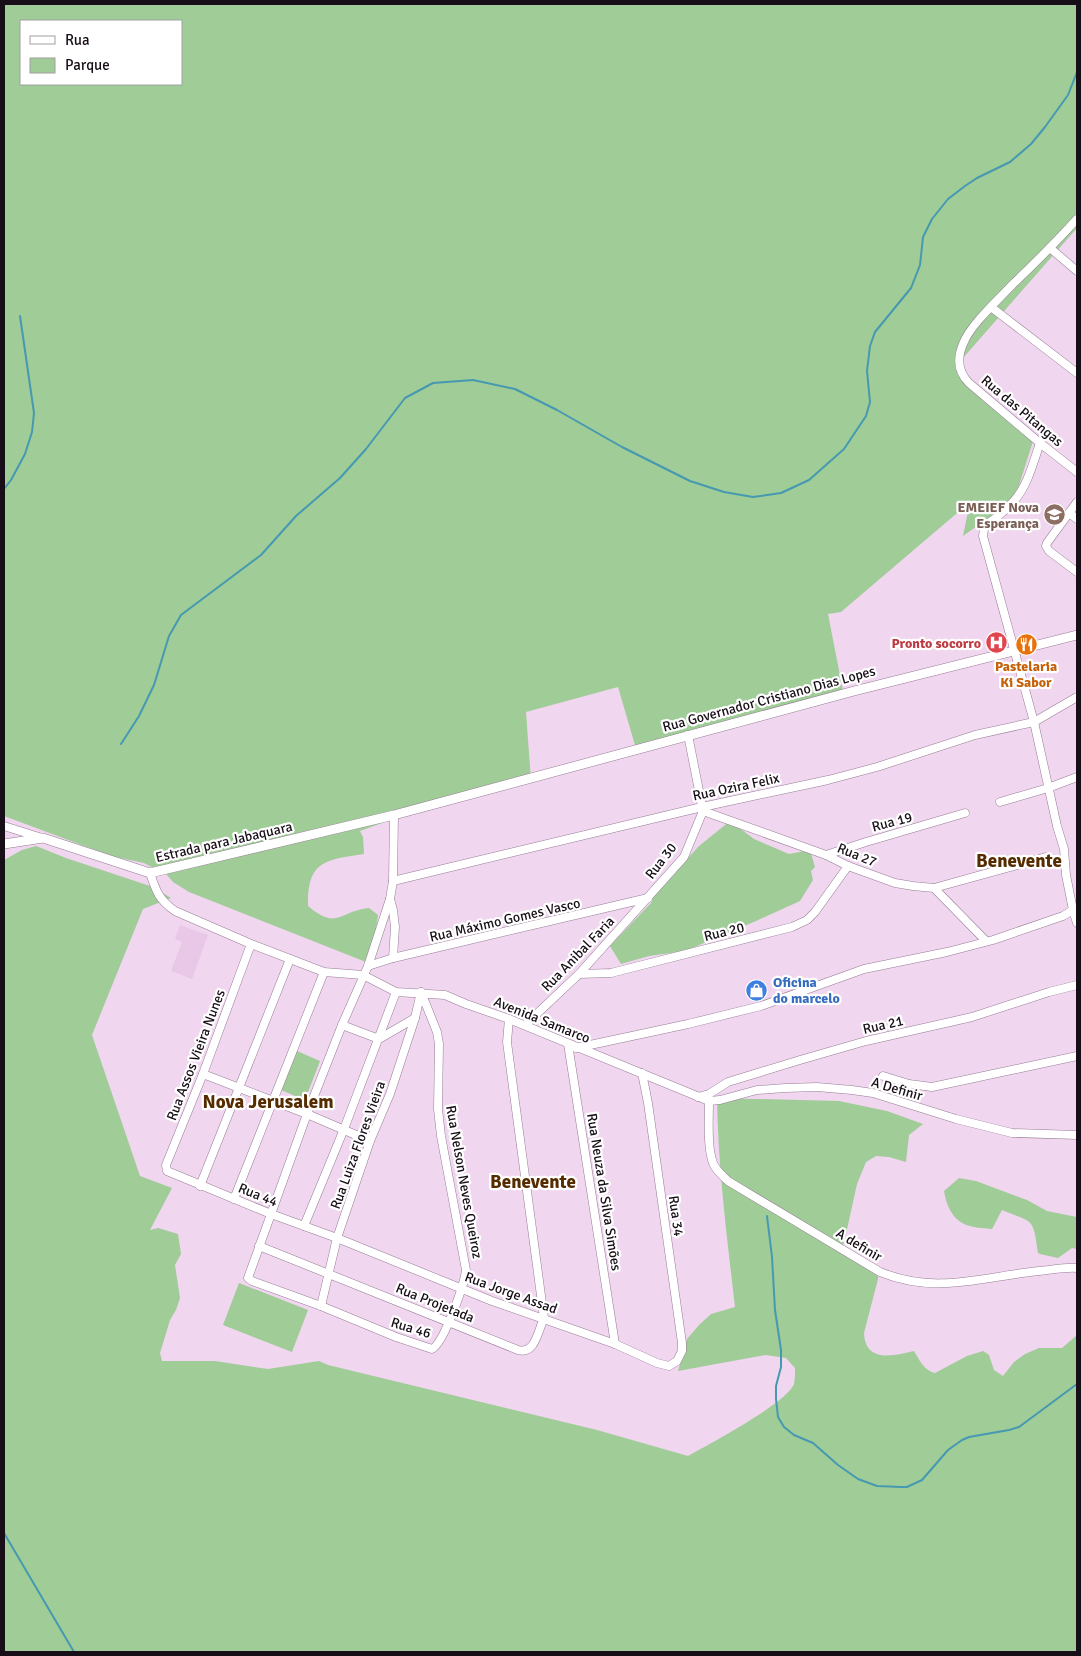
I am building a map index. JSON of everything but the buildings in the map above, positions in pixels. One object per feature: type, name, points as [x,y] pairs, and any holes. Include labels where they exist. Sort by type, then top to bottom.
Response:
[{"type":"street","points":[[1077,219],[991,307],[1077,373]]},
{"type":"street","points":[[1050,248],[1077,270]]},
{"type":"street","name":"Rua das Pitangas","points":[[991,307],[967,335],[963,343],[959,363],[963,376],[968,383],[1077,472]]},
{"type":"street","points":[[1040,443],[1024,487],[1014,501],[986,525],[983,532],[1034,722],[1048,788],[1064,849],[1066,875],[1077,923]]},
{"type":"street","points":[[1077,502],[1046,546],[1049,551],[1077,572]]},
{"type":"street","points":[[1069,513],[1077,519]]},
{"type":"street","name":"Rua Governador Cristiano Dias Lopes","points":[[469,795],[854,691],[1077,635]]},
{"type":"street","name":"Rua Ozira Felix","points":[[393,881],[878,767],[975,735],[1034,722],[1077,697]]},
{"type":"street","points":[[688,735],[702,809]]},
{"type":"street","points":[[1000,802],[1048,788],[1076,777]]},
{"type":"street","name":"Estrada para Jabaquara","points":[[4,844],[43,838],[150,873],[394,815],[469,795]]},
{"type":"street","name":"Rua 27","points":[[702,809],[895,883],[934,888]]},
{"type":"street","name":"Rua 30","points":[[648,898],[684,857],[702,809]]},
{"type":"street","name":"Rua 19","points":[[826,856],[866,842],[965,813]]},
{"type":"street","points":[[321,1306],[249,1280],[248,1275],[307,1114],[342,1025],[368,966],[390,899],[393,881],[394,815]]},
{"type":"street","points":[[4,826],[43,838]]},
{"type":"street","points":[[986,942],[934,888],[1046,857]]},
{"type":"street","name":"Rua 20","points":[[579,974],[611,973],[792,927],[807,920],[816,912],[848,866]]},
{"type":"street","points":[[150,873],[158,895],[165,904],[175,911],[251,944],[324,972],[363,975]]},
{"type":"street","name":"Rua Máximo Gomes Vasco","points":[[368,966],[394,958],[648,898]]},
{"type":"street","name":"Rua Anibal Faria","points":[[525,1025],[579,974],[648,898]]},
{"type":"street","points":[[390,899],[395,927],[394,958]]},
{"type":"street","points":[[576,1048],[761,1006],[864,969],[986,942],[1063,916],[1075,909]]},
{"type":"street","name":"Rua Assos Vieira Nunes","points":[[170,1174],[166,1169],[166,1165],[203,1074],[251,944]]},
{"type":"street","points":[[200,1186],[290,959]]},
{"type":"street","points":[[234,1199],[324,972]]},
{"type":"street","name":"Avenida Samarco","points":[[363,975],[396,992],[445,995],[525,1025],[576,1048],[709,1101]]},
{"type":"street","name":"Rua 21","points":[[698,1097],[709,1094],[728,1082],[791,1063],[866,1041],[972,1017],[1077,985]]},
{"type":"street","points":[[304,1226],[344,1129],[396,992]]},
{"type":"street","name":"Rua Luiza Flores Vieira","points":[[321,1306],[337,1238],[370,1141],[390,1094],[415,1018],[420,992]]},
{"type":"street","name":"Rua Nelson Neves Queiroz","points":[[420,992],[437,1032],[439,1044],[438,1109],[454,1210],[466,1265],[466,1276],[462,1289]]},
{"type":"street","points":[[342,1025],[379,1038],[415,1018]]},
{"type":"street","points":[[509,1019],[507,1042],[544,1318]]},
{"type":"street","name":"Rua Neuza da Silva Simões","points":[[568,1044],[615,1344]]},
{"type":"street","points":[[883,1076],[909,1084],[932,1087],[1077,1056]]},
{"type":"street","name":"Rua 34","points":[[642,1073],[648,1103],[682,1343],[682,1350],[677,1362]]},
{"type":"street","points":[[203,1074],[240,1087],[370,1141]]},
{"type":"street","name":"A Definir","points":[[709,1101],[757,1090],[817,1087],[852,1090],[873,1093],[947,1116],[1012,1133],[1077,1135]]},
{"type":"street","name":"A definir","points":[[709,1101],[710,1153],[713,1164],[718,1172],[728,1181],[880,1272],[913,1282],[938,1284],[962,1283],[1028,1272],[1077,1268]]},
{"type":"street","name":"Rua 44","points":[[170,1174],[337,1238]]},
{"type":"street","name":"Rua Jorge Assad","points":[[337,1238],[462,1289],[615,1344],[664,1365],[673,1365],[677,1362]]},
{"type":"street","name":"Rua Projetada","points":[[259,1246],[523,1352],[532,1347],[544,1318]]},
{"type":"street","name":"Rua 46","points":[[321,1306],[374,1329],[432,1349],[440,1342],[462,1289]]},
{"type":"shaded area","points":[[180,925],[208,935],[192,979],[171,971],[182,942],[175,939]]},
{"type":"green space","points":[[4,4],[1077,4],[1077,228],[963,358],[962,371],[965,378],[1035,435],[1015,498],[963,536],[970,502],[841,612],[828,614],[844,696],[637,752],[618,687],[526,712],[531,780],[415,811],[360,831],[363,837],[364,854],[329,861],[315,871],[311,879],[308,906],[318,913],[333,918],[369,908],[378,915],[371,964],[189,892],[173,882],[167,875],[144,863],[111,856],[4,816]]},
{"type":"green space","points":[[730,821],[754,839],[789,854],[810,850],[815,867],[811,871],[813,880],[800,901],[685,951],[649,956],[621,964],[610,946],[651,903],[654,895],[699,846]]},
{"type":"green space","points":[[36,846],[153,887],[171,898],[143,909],[92,1035],[140,1176],[172,1188],[150,1230],[158,1228],[178,1234],[181,1254],[175,1265],[180,1298],[170,1320],[160,1353],[162,1361],[215,1361],[268,1369],[319,1361],[328,1365],[597,1430],[688,1456],[746,1423],[777,1402],[794,1384],[795,1378],[795,1368],[786,1358],[766,1355],[678,1371],[687,1339],[699,1325],[711,1314],[735,1307],[721,1176],[717,1098],[839,1101],[887,1111],[923,1124],[909,1135],[906,1162],[889,1157],[876,1156],[866,1162],[857,1184],[842,1246],[878,1274],[864,1333],[869,1349],[882,1355],[898,1355],[914,1351],[925,1367],[935,1373],[967,1356],[983,1351],[989,1355],[994,1370],[1003,1376],[1014,1362],[1025,1354],[1039,1348],[1062,1348],[1077,1335],[1077,1652],[4,1652],[4,860],[22,850]]},
{"type":"green space","points":[[297,1051],[320,1061],[305,1100],[281,1090]]},
{"type":"green space","points":[[959,1178],[976,1181],[1027,1200],[1047,1211],[1077,1217],[1077,1249],[1072,1248],[1058,1258],[1038,1253],[1035,1233],[1030,1223],[1002,1210],[992,1229],[971,1226],[959,1221],[950,1210],[944,1191]]},
{"type":"green space","points":[[239,1283],[308,1310],[292,1352],[223,1325]]},
{"type":"waterway","points":[[121,744],[139,716],[154,685],[169,636],[181,615],[261,555],[296,516],[340,478],[366,449],[405,398],[433,383],[473,380],[515,389],[557,410],[622,447],[690,481],[724,492],[753,497],[781,493],[809,480],[844,449],[866,416],[870,402],[867,371],[870,346],[875,332],[911,288],[920,265],[923,237],[932,219],[948,199],[965,186],[1010,162],[1031,144],[1068,95],[1077,72]]},
{"type":"waterway","points":[[4,489],[25,454],[32,432],[34,413],[20,316]]},
{"type":"waterway","points":[[767,1216],[772,1257],[775,1310],[781,1350],[781,1367],[776,1386],[778,1417],[784,1427],[794,1435],[813,1443],[838,1465],[858,1479],[877,1486],[907,1487],[922,1480],[948,1450],[962,1440],[1019,1427],[1077,1384]]},
{"type":"waterway","points":[[4,1533],[74,1652]]},
{"type":"place","name":"EMEIEF Nova Esperança","points":[[1055,515]]},
{"type":"place","name":"Pronto socorro","points":[[997,643]]},
{"type":"place","name":"Pastelaria Ki Sabor","points":[[1026,644]]},
{"type":"place","name":"Oficina do marcelo","points":[[757,990]]},
{"type":"district","name":"Benevente","points":[[1019,861]]},
{"type":"district","name":"Nova Jerusalem","points":[[268,1102]]},
{"type":"district","name":"Benevente","points":[[533,1182]]}]
